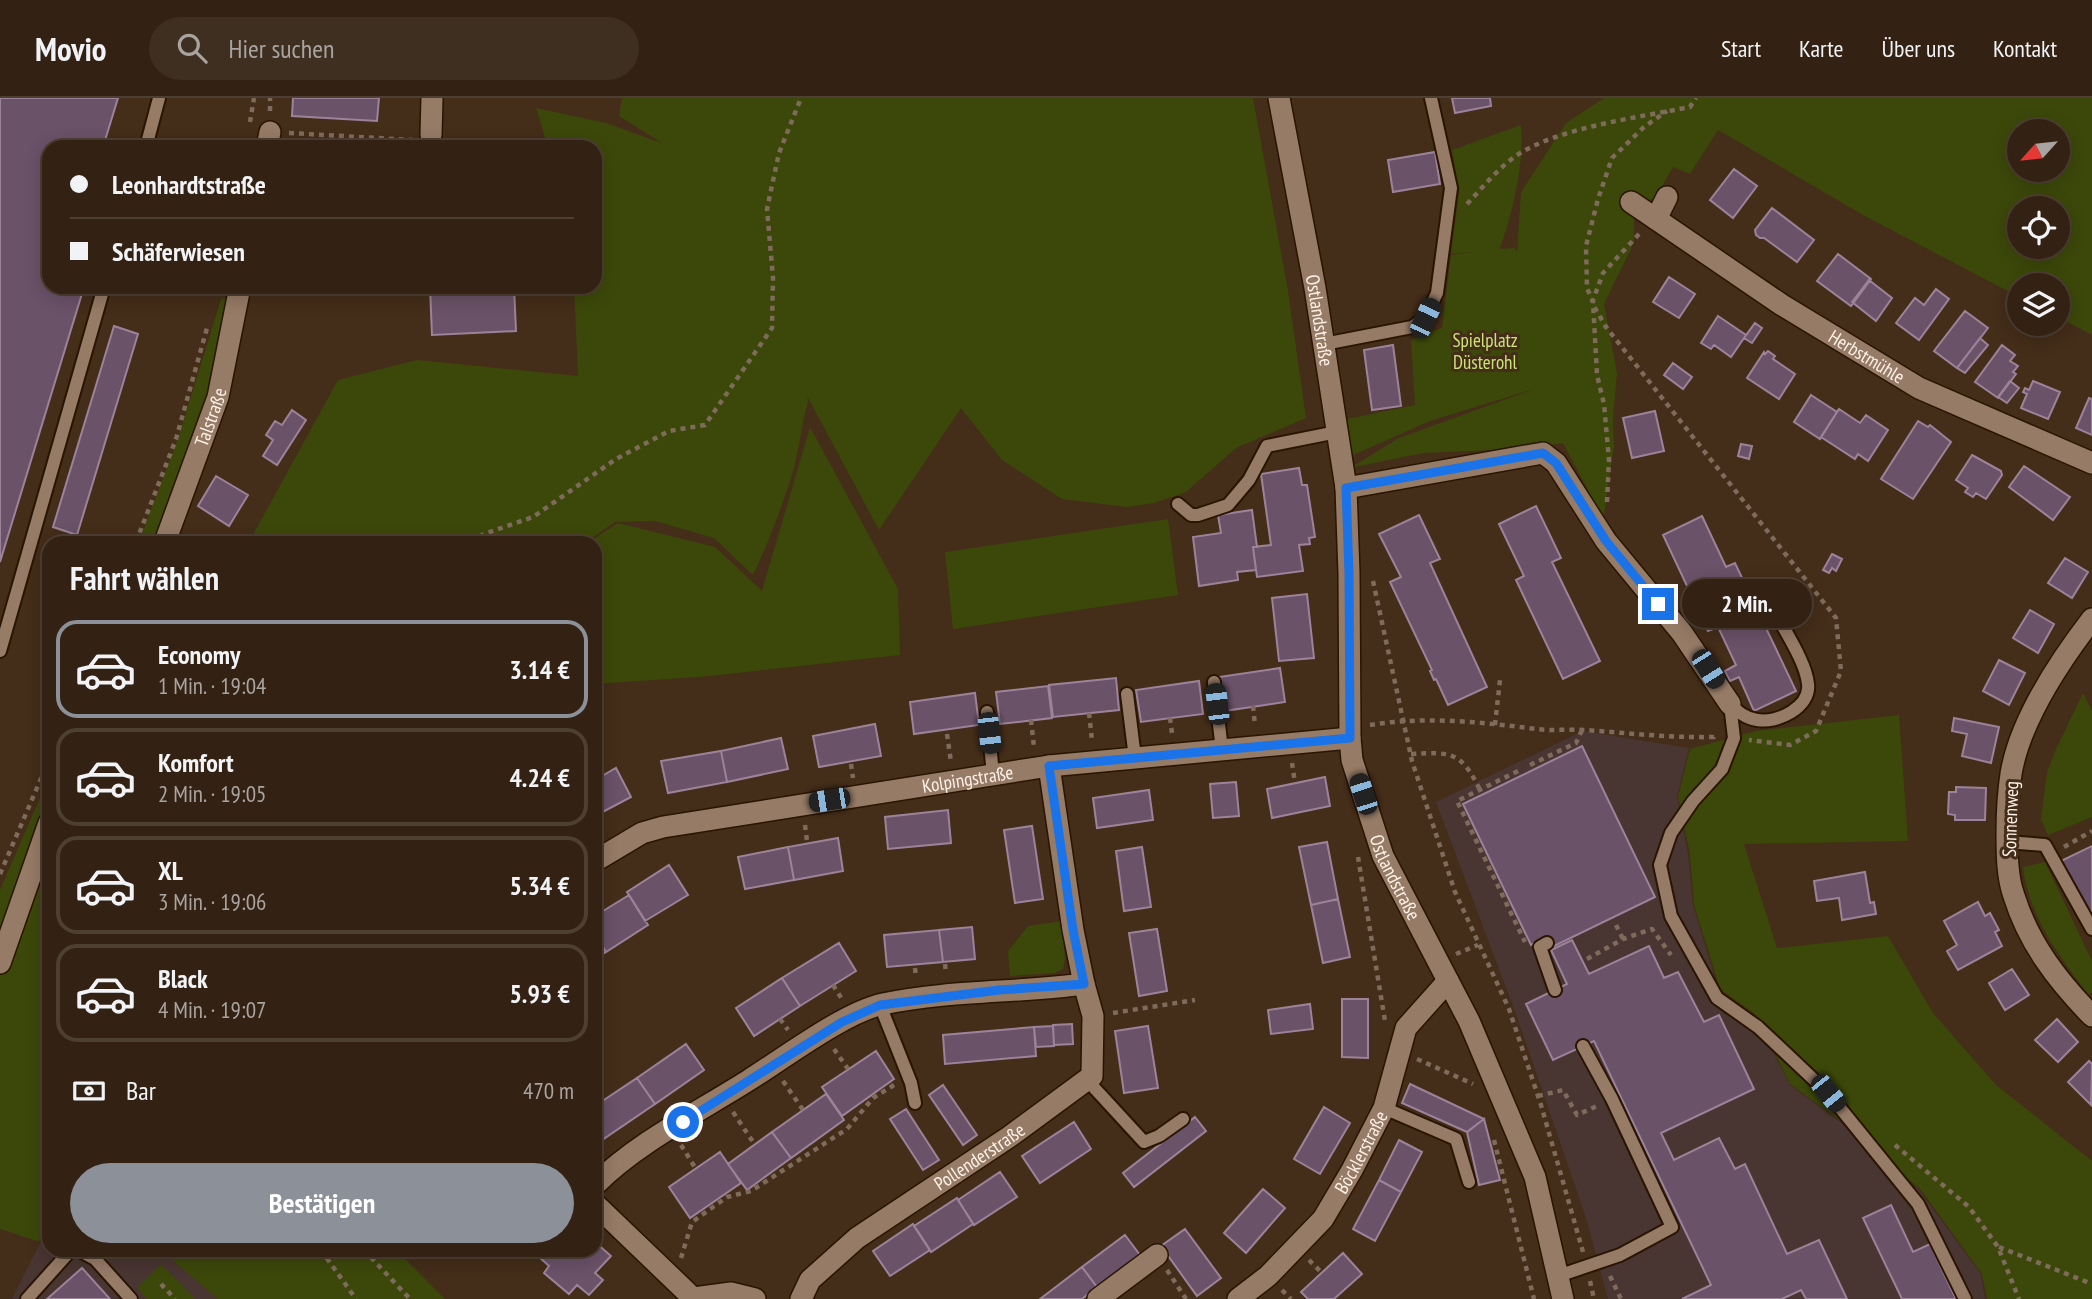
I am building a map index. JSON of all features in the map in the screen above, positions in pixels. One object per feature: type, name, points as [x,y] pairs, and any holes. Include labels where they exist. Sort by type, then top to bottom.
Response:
[{"type":"street","points":[[431,135],[432,98]]},
{"type":"street","name":"Ostlandstraße","points":[[1279,98],[1324,344],[1346,488],[1352,760],[1383,856],[1469,1021],[1535,1177],[1563,1299]]},
{"type":"street","points":[[1656,219],[1667,197]]},
{"type":"street","name":"Herbstmühle","points":[[1631,202],[1782,305],[1919,388],[2092,463]]},
{"type":"street","name":"Talstraße","points":[[167,536],[218,397],[239,294]]},
{"type":"street","points":[[1346,488],[1543,453],[1556,463],[1566,476],[1606,541],[1682,633],[1730,704]]},
{"type":"street","name":"Sonnenweg","points":[[2092,619],[2069,649],[2029,718],[2012,771],[2007,842],[2013,895],[2036,948],[2064,988],[2092,1016]]},
{"type":"street","name":"Kolpingstraße","points":[[602,856],[642,833],[663,827],[1049,766],[1350,738]]},
{"type":"street","points":[[1049,766],[1073,930],[1093,1016],[1092,1076],[1087,1080]]},
{"type":"street","points":[[0,963],[42,843]]},
{"type":"street","name":"Böcklerstraße","points":[[1238,1299],[1268,1276],[1323,1219],[1384,1108],[1406,1028],[1448,981]]},
{"type":"street","points":[[602,1178],[640,1149],[842,1022],[880,1005],[999,990],[1084,984]]},
{"type":"street","name":"Pollenderstraße","points":[[801,1299],[810,1280],[857,1238],[1020,1129],[1087,1080]]},
{"type":"street","points":[[602,1211],[694,1299],[731,1293],[755,1299]]},
{"type":"street","points":[[1098,1299],[1157,1255]]},
{"type":"lane","points":[[148,140],[159,98]]},
{"type":"lane","points":[[1324,344],[1412,327],[1425,318],[1437,293],[1451,188],[1432,98]]},
{"type":"lane","points":[[0,651],[102,294]]},
{"type":"lane","points":[[1178,504],[1191,514],[1198,515],[1228,505],[1249,480],[1267,446],[1337,432]]},
{"type":"lane","points":[[1730,704],[1742,716],[1758,721],[1773,720],[1795,709],[1806,698],[1809,687],[1806,673],[1774,610]]},
{"type":"lane","points":[[1214,682],[1223,750]]},
{"type":"lane","points":[[1127,694],[1135,758]]},
{"type":"lane","points":[[1730,704],[1734,738],[1722,769],[1693,801],[1671,833],[1660,864],[1671,916],[1717,998],[1758,1027],[1828,1093],[1918,1203],[1965,1299]]},
{"type":"lane","points":[[986,712],[993,775]]},
{"type":"lane","points":[[2007,842],[2045,845],[2092,929]]},
{"type":"lane","points":[[1544,945],[1555,990]]},
{"type":"lane","points":[[880,1005],[908,1077],[915,1103]]},
{"type":"lane","points":[[1558,1276],[1620,1255],[1672,1227],[1612,1099],[1583,1046]]},
{"type":"lane","points":[[1087,1080],[1144,1142],[1159,1136],[1182,1119]]},
{"type":"lane","points":[[1384,1108],[1456,1139],[1469,1182]]},
{"type":"lane","points":[[27,1299],[65,1257]]},
{"type":"lane","points":[[91,1257],[131,1299]]},
{"type":"path","points":[[481,536],[533,517],[616,459],[668,431],[705,425],[772,328],[773,278],[766,209],[779,153],[801,98]]},
{"type":"path","points":[[1447,223],[1513,158],[1532,146],[1576,131],[1690,107],[1696,98]]},
{"type":"path","points":[[414,140],[431,135]]},
{"type":"path","points":[[1606,541],[1609,460],[1604,404],[1597,375],[1592,303],[1603,273],[1623,254],[1633,239],[1656,219]]},
{"type":"path","points":[[1592,303],[1606,327],[1836,618]]},
{"type":"path","points":[[138,536],[176,439],[208,325]]},
{"type":"path","points":[[1371,572],[1410,754],[1455,892],[1509,1009],[1538,1096],[1588,1266]]},
{"type":"path","points":[[1495,725],[1500,680]]},
{"type":"path","points":[[1350,738],[1362,726],[1404,719],[1665,738],[1714,737],[1730,704]]},
{"type":"path","points":[[1530,765],[1576,743],[1582,730]]},
{"type":"path","points":[[1410,754],[1444,752],[1459,759],[1470,769],[1480,790]]},
{"type":"path","points":[[1518,771],[1457,801],[1530,951],[1544,945]]},
{"type":"path","points":[[0,874],[42,776]]},
{"type":"path","points":[[2051,854],[2092,831]]},
{"type":"path","points":[[1358,854],[1385,1022]]},
{"type":"path","points":[[1616,925],[1623,939]]},
{"type":"path","points":[[1587,959],[1623,939],[1652,929],[1678,963]]},
{"type":"path","points":[[1093,1016],[1195,1000]]},
{"type":"path","points":[[1399,1051],[1475,1085],[1476,1088]]},
{"type":"path","points":[[773,1065],[803,1110]]},
{"type":"path","points":[[674,1279],[692,1222],[727,1197],[751,1191],[847,1129],[873,1098],[908,1077]]},
{"type":"path","points":[[1538,1096],[1563,1090],[1577,1115],[1612,1099]]},
{"type":"path","points":[[722,1097],[755,1145]]},
{"type":"path","points":[[671,1129],[696,1169]]},
{"type":"path","points":[[1493,1139],[1534,1299]]},
{"type":"path","points":[[1894,1145],[1969,1207],[1998,1247],[2019,1299]]},
{"type":"path","points":[[1998,1247],[2092,1284]]},
{"type":"path","points":[[1157,1255],[1186,1299]]},
{"type":"path","points":[[326,1257],[356,1299]]},
{"type":"path","points":[[371,1257],[410,1299]]},
{"type":"path","points":[[1606,1266],[1621,1299]]},
{"type":"path","points":[[161,1284],[175,1299]]},
{"type":"shaded area","points":[[1583,731],[1689,748],[1677,797],[1688,854],[1693,905],[1719,991],[1754,1015],[1790,1085],[1847,1127],[1919,1190],[1981,1274],[1985,1299],[1608,1299],[1586,1218],[1516,1014],[1436,802]]},
{"type":"shaded area","points":[[42,1239],[42,1257],[188,1257],[234,1299],[12,1299]]},
{"type":"green space","points":[[622,98],[1253,98],[1288,291],[1306,418],[1236,448],[1186,492],[1154,503],[1127,507],[1062,499],[1002,460],[961,408],[879,530],[807,396],[792,475],[753,575],[714,538],[655,521],[615,522],[595,536],[252,536],[338,380],[417,360],[578,376],[574,294],[602,294],[602,140],[546,140],[536,108],[606,123],[662,143],[619,116]]},
{"type":"green space","name":"Spielplatz Düsterohl","points":[[1604,98],[2092,98],[2092,335],[2070,323],[2070,273],[2007,273],[2007,291],[1863,215],[1718,130],[1690,174],[1673,167],[1656,197],[1634,208],[1634,243],[1604,304],[1617,373],[1613,418],[1614,446],[1602,528],[1590,494],[1563,443],[1518,449],[1423,453],[1350,468],[1399,438],[1534,389],[1430,421],[1351,456],[1347,419],[1415,405],[1411,340],[1442,328],[1451,255],[1474,252],[1451,254],[1459,191],[1452,150],[1521,125],[1519,171],[1500,249],[1515,248],[1517,252],[1521,192],[1566,123]]},
{"type":"green space","points":[[238,296],[167,536],[141,536],[178,439],[221,299]]},
{"type":"green space","points":[[810,427],[898,589],[900,655],[711,676],[602,684],[602,536],[598,536],[618,523],[715,547],[762,591]]},
{"type":"green space","points":[[1168,519],[1178,595],[953,629],[945,552]]},
{"type":"green space","points":[[2083,693],[2092,711],[2092,817],[2048,835],[2041,819],[2047,772]]},
{"type":"green space","points":[[1899,715],[1908,841],[1744,844],[1777,948],[1888,936],[1933,1013],[1996,1085],[2092,1161],[2092,1299],[1987,1299],[1982,1274],[1921,1190],[1848,1126],[1790,1084],[1755,1014],[1720,989],[1694,905],[1690,854],[1678,797],[1690,749],[1756,731]]},
{"type":"green space","points":[[42,793],[42,1240],[37,1241],[0,1229],[0,890]]},
{"type":"green space","points":[[2045,862],[2092,961],[2092,992],[2089,995],[2047,935],[2026,885],[2023,867]]},
{"type":"green space","points":[[1062,921],[1065,959],[1063,969],[1054,973],[1010,976],[1008,951],[1028,926]]},
{"type":"green space","points":[[169,1257],[403,1257],[445,1299],[218,1299]]},
{"type":"green space","points":[[161,1264],[195,1299],[147,1299],[137,1288]]},
{"type":"building","points":[[0,98],[118,98],[105,140],[42,140],[42,294],[82,294],[0,562]]},
{"type":"building","points":[[293,98],[379,98],[377,121],[292,116]]},
{"type":"building","points":[[1452,98],[1490,98],[1491,106],[1455,113]]},
{"type":"building","points":[[1435,152],[1440,184],[1393,192],[1388,160]]},
{"type":"building","points":[[1734,169],[1757,186],[1733,218],[1710,200]]},
{"type":"building","points":[[1772,208],[1814,240],[1797,262],[1756,235],[1755,230]]},
{"type":"building","points":[[1838,254],[1871,279],[1851,306],[1817,281]]},
{"type":"building","points":[[1669,277],[1695,294],[1679,318],[1653,302]]},
{"type":"building","points":[[1869,280],[1892,298],[1876,321],[1852,302]]},
{"type":"building","points":[[1936,289],[1949,299],[1919,340],[1896,323],[1915,298],[1924,305]]},
{"type":"building","points":[[430,294],[514,294],[516,331],[432,335]]},
{"type":"building","points":[[1965,311],[1988,328],[1957,368],[1934,351]]},
{"type":"building","points":[[1718,316],[1746,335],[1731,357],[1714,345],[1711,349],[1701,343]]},
{"type":"building","points":[[1755,323],[1762,328],[1752,343],[1744,338]]},
{"type":"building","points":[[114,326],[138,334],[77,535],[53,527]]},
{"type":"building","points":[[1980,338],[1988,345],[1965,373],[1957,368]]},
{"type":"building","points":[[1393,345],[1401,406],[1372,410],[1364,350]]},
{"type":"building","points":[[2002,345],[2015,355],[2010,361],[2018,366],[2013,372],[2016,374],[1998,398],[1975,382]]},
{"type":"building","points":[[1768,351],[1775,356],[1773,359],[1795,374],[1779,399],[1747,378],[1764,352],[1765,354]]},
{"type":"building","points":[[1673,363],[1692,377],[1683,389],[1664,375]]},
{"type":"building","points":[[2010,381],[2019,388],[2007,403],[1998,397]]},
{"type":"building","points":[[2033,381],[2060,392],[2048,419],[2021,408],[2027,394],[2023,392],[2025,388],[2029,390]]},
{"type":"building","points":[[1811,395],[1837,412],[1820,439],[1794,422]]},
{"type":"building","points":[[2089,398],[2092,399],[2092,435],[2076,428]]},
{"type":"building","points":[[1839,409],[1860,423],[1866,415],[1888,430],[1868,461],[1858,454],[1855,459],[1821,437]]},
{"type":"building","points":[[292,410],[306,420],[277,465],[263,456],[273,440],[266,435],[275,421],[282,425]]},
{"type":"building","points":[[1655,411],[1664,451],[1632,458],[1623,418]]},
{"type":"building","points":[[1918,421],[1928,427],[1930,425],[1951,442],[1913,499],[1881,479]]},
{"type":"building","points":[[1741,444],[1752,446],[1749,459],[1738,456]]},
{"type":"building","points":[[1972,455],[2001,471],[2002,475],[1986,499],[1976,493],[1973,497],[1965,492],[1968,488],[1956,480]]},
{"type":"building","points":[[2024,466],[2070,497],[2053,520],[2009,487]]},
{"type":"building","points":[[1299,468],[1302,485],[1307,485],[1315,537],[1309,538],[1310,544],[1299,545],[1303,571],[1257,577],[1253,547],[1271,545],[1261,474]]},
{"type":"building","points":[[216,476],[248,495],[229,526],[198,506]]},
{"type":"building","points":[[1536,506],[1561,558],[1552,562],[1600,661],[1563,679],[1516,580],[1524,576],[1499,524]]},
{"type":"building","points":[[1252,510],[1257,547],[1253,547],[1256,570],[1237,572],[1238,580],[1199,586],[1193,537],[1221,533],[1218,515]]},
{"type":"building","points":[[1419,515],[1440,559],[1430,563],[1487,687],[1448,705],[1390,582],[1401,577],[1379,534]]},
{"type":"building","points":[[1702,516],[1726,567],[1735,563],[1796,691],[1754,711],[1739,677],[1730,681],[1725,671],[1736,665],[1718,627],[1708,631],[1703,622],[1715,616],[1698,581],[1687,586],[1663,535]]},
{"type":"building","points":[[1832,554],[1842,559],[1836,571],[1832,568],[1829,573],[1823,570]]},
{"type":"building","points":[[2065,558],[2088,572],[2072,598],[2048,583]]},
{"type":"building","points":[[1307,594],[1314,658],[1279,661],[1272,598]]},
{"type":"building","points":[[2030,610],[2054,624],[2038,653],[2013,638]]},
{"type":"building","points":[[1999,660],[2025,673],[2009,705],[1983,691]]},
{"type":"building","points":[[1280,668],[1285,702],[1224,711],[1219,677]]},
{"type":"building","points":[[1116,678],[1119,710],[1053,717],[1049,685]]},
{"type":"building","points":[[1199,681],[1203,714],[1141,722],[1136,690]]},
{"type":"building","points":[[1048,686],[1052,718],[1000,724],[996,692]]},
{"type":"building","points":[[975,693],[979,725],[914,734],[910,702]]},
{"type":"building","points":[[1954,718],[1999,727],[1991,763],[1962,756],[1967,734],[1952,731]]},
{"type":"building","points":[[875,724],[881,756],[819,767],[813,736]]},
{"type":"building","points":[[781,738],[788,769],[727,782],[721,751]]},
{"type":"building","points":[[1582,746],[1655,897],[1550,948],[1545,939],[1531,945],[1463,804]]},
{"type":"building","points":[[721,751],[727,782],[668,793],[661,761]]},
{"type":"building","points":[[616,768],[631,797],[602,812],[602,776]]},
{"type":"building","points":[[1325,777],[1330,806],[1272,818],[1267,789]]},
{"type":"building","points":[[1236,782],[1239,816],[1213,818],[1210,784]]},
{"type":"building","points":[[1956,787],[1986,788],[1985,820],[1955,820],[1955,815],[1948,814],[1949,792],[1956,792]]},
{"type":"building","points":[[1149,790],[1153,820],[1097,828],[1093,798]]},
{"type":"building","points":[[948,810],[951,843],[888,849],[885,817]]},
{"type":"building","points":[[1032,826],[1043,899],[1015,903],[1004,830]]},
{"type":"building","points":[[838,838],[843,871],[794,880],[788,847]]},
{"type":"building","points":[[1327,842],[1338,899],[1311,905],[1299,847]]},
{"type":"building","points":[[2092,846],[2092,923],[2061,861]]},
{"type":"building","points":[[788,847],[794,880],[745,889],[738,857]]},
{"type":"building","points":[[1142,847],[1151,907],[1124,911],[1116,851]]},
{"type":"building","points":[[669,865],[688,895],[645,921],[627,892]]},
{"type":"building","points":[[1865,872],[1870,903],[1874,902],[1876,914],[1842,920],[1839,898],[1817,901],[1814,881]]},
{"type":"building","points":[[629,895],[648,925],[606,952],[602,945],[602,912]]},
{"type":"building","points":[[1338,899],[1350,957],[1323,963],[1311,905]]},
{"type":"building","points":[[1978,902],[1985,916],[1990,913],[1999,930],[1995,932],[2002,946],[1958,970],[1947,951],[1957,945],[1944,921]]},
{"type":"building","points":[[972,927],[975,959],[943,962],[939,930]]},
{"type":"building","points":[[1157,929],[1167,991],[1139,996],[1129,933]]},
{"type":"building","points":[[939,930],[943,962],[887,967],[884,935]]},
{"type":"building","points":[[1572,940],[1589,974],[1649,946],[1664,978],[1678,972],[1704,1022],[1719,1015],[1754,1089],[1661,1133],[1674,1160],[1719,1138],[1735,1169],[1745,1164],[1787,1254],[1819,1240],[1847,1299],[1806,1299],[1801,1290],[1782,1299],[1682,1299],[1711,1285],[1594,1041],[1553,1060],[1526,1004],[1567,984],[1551,950]]},
{"type":"building","points":[[839,943],[856,971],[800,1006],[782,978]]},
{"type":"building","points":[[2012,969],[2029,995],[2005,1010],[1989,983]]},
{"type":"building","points":[[782,978],[800,1006],[754,1036],[736,1008]]},
{"type":"building","points":[[1342,999],[1368,999],[1368,1058],[1342,1057]]},
{"type":"building","points":[[1310,1004],[1313,1029],[1271,1034],[1268,1010]]},
{"type":"building","points":[[2057,1019],[2078,1042],[2058,1062],[2035,1040]]},
{"type":"building","points":[[1072,1024],[1073,1044],[1054,1045],[1053,1025]]},
{"type":"building","points":[[1053,1026],[1054,1046],[1036,1047],[1034,1027]]},
{"type":"building","points":[[1148,1026],[1158,1088],[1124,1093],[1115,1031]]},
{"type":"building","points":[[1034,1027],[1036,1056],[945,1064],[943,1035]]},
{"type":"building","points":[[686,1044],[704,1070],[655,1104],[637,1078]]},
{"type":"building","points":[[876,1051],[894,1079],[842,1116],[822,1087]]},
{"type":"building","points":[[2089,1061],[2092,1064],[2091,1105],[2068,1082]]},
{"type":"building","points":[[637,1078],[655,1104],[602,1140],[602,1101]]},
{"type":"building","points":[[1410,1084],[1484,1119],[1467,1132],[1402,1103]]},
{"type":"building","points":[[943,1085],[977,1135],[963,1145],[929,1095]]},
{"type":"building","points":[[826,1094],[844,1120],[791,1158],[772,1132]]},
{"type":"building","points":[[1324,1107],[1350,1123],[1320,1174],[1294,1159]]},
{"type":"building","points":[[906,1109],[939,1160],[923,1170],[890,1119]]},
{"type":"building","points":[[1195,1117],[1206,1131],[1134,1187],[1123,1173]]},
{"type":"building","points":[[1484,1119],[1500,1180],[1479,1185],[1467,1132]]},
{"type":"building","points":[[1074,1122],[1091,1149],[1040,1183],[1022,1156]]},
{"type":"building","points":[[772,1132],[791,1158],[747,1190],[728,1164]]},
{"type":"building","points":[[1399,1140],[1422,1152],[1401,1192],[1379,1180]]},
{"type":"building","points":[[720,1152],[741,1183],[690,1218],[669,1187]]},
{"type":"building","points":[[1000,1172],[1017,1197],[974,1225],[958,1200]]},
{"type":"building","points":[[1379,1180],[1401,1192],[1375,1241],[1353,1229]]},
{"type":"building","points":[[1263,1189],[1285,1208],[1246,1253],[1224,1233]]},
{"type":"building","points":[[957,1198],[973,1224],[931,1252],[914,1226]]},
{"type":"building","points":[[1891,1205],[1913,1252],[1930,1244],[1956,1299],[1902,1299],[1863,1218]]},
{"type":"building","points":[[913,1224],[930,1250],[890,1276],[873,1251]]},
{"type":"building","points":[[1185,1229],[1221,1278],[1197,1296],[1161,1246]]},
{"type":"building","points":[[1125,1235],[1140,1255],[1097,1287],[1082,1267]]},
{"type":"building","points":[[602,1248],[611,1256],[595,1273],[603,1280],[589,1295],[577,1285],[569,1294],[544,1273],[549,1266],[539,1257],[602,1257]]},
{"type":"building","points":[[1343,1253],[1362,1274],[1334,1299],[1308,1299],[1301,1292]]},
{"type":"building","points":[[1082,1267],[1097,1287],[1082,1299],[1040,1299]]},
{"type":"building","points":[[82,1268],[110,1299],[47,1299]]},
{"type":"route","points":[[683,1122],[842,1022],[880,1005],[999,990],[1084,984],[1073,930],[1049,766],[1350,738],[1346,488],[1543,453],[1556,463],[1566,476],[1606,541],[1658,604]]}]
